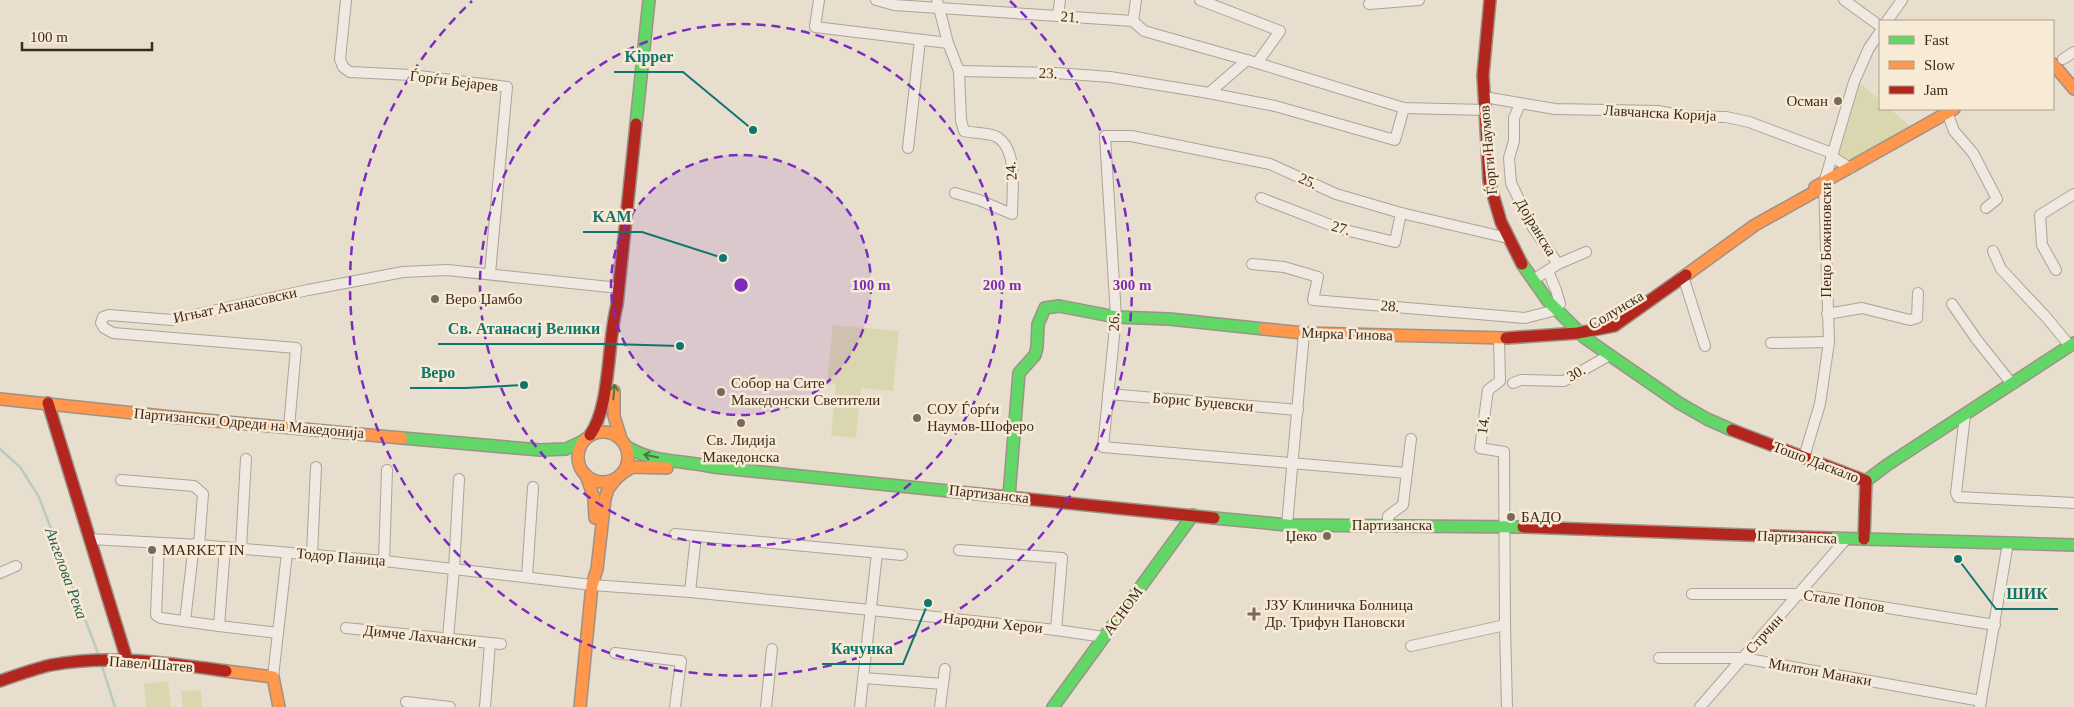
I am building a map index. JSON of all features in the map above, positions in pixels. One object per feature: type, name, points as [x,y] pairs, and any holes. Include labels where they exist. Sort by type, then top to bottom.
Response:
[{"type":"street","name":"Ѓорѓи Бејарев","points":[[346,0],[340,59],[343,66],[350,72],[411,75],[507,87],[490,274]]},
{"type":"street","points":[[580,707],[592,585],[597,569],[605,499],[608,489],[619,476],[628,460],[624,442],[614,424],[612,409],[621,326],[618,305],[619,288],[649,0]]},
{"type":"street","points":[[819,0],[815,27],[948,43]]},
{"type":"street","name":"21.","points":[[876,0],[894,5],[938,4],[1058,16],[1133,21],[1144,31],[1252,61],[1404,108],[1486,110]]},
{"type":"street","points":[[1058,16],[1060,0]]},
{"type":"street","points":[[1133,21],[1136,0]]},
{"type":"street","points":[[1200,0],[1280,31],[1252,61],[1209,93]]},
{"type":"street","points":[[1369,4],[1419,0]]},
{"type":"street","name":"Ѓорги Наумов","points":[[1490,0],[1483,75],[1489,182],[1498,217],[1533,280],[1556,310],[1578,333]]},
{"type":"street","points":[[1844,0],[1879,25]]},
{"type":"street","points":[[1888,20],[1902,0]]},
{"type":"street","points":[[938,4],[948,43],[959,70]]},
{"type":"street","name":"Пецо Божиновски","points":[[1804,457],[1820,404],[1829,342],[1824,183],[1831,154],[1854,82],[1869,48],[1879,33]]},
{"type":"street","points":[[908,148],[920,40]]},
{"type":"street","points":[[2056,62],[2074,52]]},
{"type":"street","points":[[2056,62],[2074,74]]},
{"type":"street","points":[[2056,62],[2074,89]]},
{"type":"street","name":"23.","points":[[959,70],[1110,77],[1275,106],[1395,140],[1404,108]]},
{"type":"street","name":"24.","points":[[955,193],[979,200],[1012,214],[1012,163],[1007,146],[995,136],[964,131],[961,120],[959,70]]},
{"type":"street","name":"Лавчанска Корија","points":[[1484,97],[1555,109],[1658,111],[1684,116],[1726,117],[1750,122],[1831,154],[1850,168]]},
{"type":"street","name":"Дојранска","points":[[1520,104],[1514,118],[1514,141],[1509,158],[1511,183],[1532,226],[1558,264],[1533,280]]},
{"type":"street","points":[[1951,111],[1954,131],[1973,153],[1997,199],[1986,208]]},
{"type":"street","name":"Солунска","points":[[1578,333],[1608,318],[1751,217],[1824,183],[1951,111]]},
{"type":"street","name":"25.","points":[[1105,136],[1131,136],[1270,164],[1336,194],[1401,213],[1508,238]]},
{"type":"street","name":"26.","points":[[1105,136],[1116,317],[1103,447],[1294,464]]},
{"type":"street","name":"Солунска","points":[[1578,333],[1614,326],[1754,225],[1816,192],[1824,183]]},
{"type":"street","points":[[2056,270],[2042,245],[2040,216],[2074,194]]},
{"type":"street","name":"27.","points":[[1261,198],[1341,229],[1395,242],[1401,213]]},
{"type":"street","points":[[1992,251],[2000,269],[2072,345]]},
{"type":"street","points":[[1558,264],[1586,252]]},
{"type":"street","name":"28.","points":[[1252,264],[1284,267],[1318,277],[1313,300],[1525,318],[1556,310]]},
{"type":"street","name":"Игњат Атанасовски","points":[[289,426],[296,348],[113,333],[104,328],[101,323],[104,317],[110,315],[172,320],[308,290],[403,272],[447,270],[619,288]]},
{"type":"street","points":[[1548,271],[1560,304],[1556,310]]},
{"type":"street","points":[[1684,276],[1705,346]]},
{"type":"street","points":[[1827,314],[1862,308],[1910,320],[1917,318],[1918,293]]},
{"type":"street","points":[[1952,304],[1977,340],[2012,384]]},
{"type":"street","points":[[592,585],[590,567],[596,508],[590,484],[583,471],[578,454],[586,438],[598,424],[602,409],[612,323],[618,305]]},
{"type":"street","name":"Мирка Гинова","points":[[1009,496],[1019,373],[1027,367],[1037,353],[1040,314],[1045,308],[1052,306],[1116,317],[1169,319],[1304,333],[1499,339],[1578,333]]},
{"type":"street","points":[[1287,524],[1294,464],[1304,333]]},
{"type":"street","name":"Тошо Даскало","points":[[1578,333],[1608,356],[1676,402],[1707,419],[1866,481],[1887,465],[2072,345]]},
{"type":"street","name":"14.","points":[[1499,339],[1500,381],[1488,390],[1480,448],[1504,452],[1505,526]]},
{"type":"street","points":[[1770,344],[1829,342]]},
{"type":"street","name":"30.","points":[[1513,383],[1521,380],[1564,381],[1608,356]]},
{"type":"street","name":"Борис Буџевски","points":[[1108,394],[1298,410]]},
{"type":"street","name":"Партизански Одреди на Македонија","points":[[0,399],[540,450],[566,449],[586,438]]},
{"type":"street","points":[[48,403],[127,660]]},
{"type":"street","points":[[1964,415],[1956,493],[1958,497],[2074,503]]},
{"type":"street","points":[[586,438],[606,432],[624,442]]},
{"type":"street","points":[[1388,525],[1388,516],[1403,505],[1411,439]]},
{"type":"street","name":"Партизанска","points":[[624,442],[634,452],[648,456],[688,461],[713,467],[1287,524],[1505,526],[2074,545]]},
{"type":"street","name":"Партизански Одреди на Македонија","points":[[499,445],[540,455],[564,458],[583,471]]},
{"type":"street","points":[[241,548],[246,459]]},
{"type":"street","points":[[1294,464],[1407,473]]},
{"type":"street","points":[[312,554],[316,467]]},
{"type":"street","name":"Партизанска","points":[[619,476],[632,467],[688,469],[713,467]]},
{"type":"street","points":[[384,560],[387,470]]},
{"type":"street","points":[[583,471],[600,482],[619,476]]},
{"type":"street","points":[[448,638],[459,479]]},
{"type":"street","points":[[121,480],[194,486],[203,494],[185,621]]},
{"type":"street","points":[[1864,539],[1866,481]]},
{"type":"street","points":[[526,577],[533,487]]},
{"type":"street","name":"АСНОМ","points":[[1053,707],[1193,515]]},
{"type":"street","points":[[1505,526],[1507,707]]},
{"type":"street","points":[[675,534],[902,555]]},
{"type":"street","points":[[690,592],[696,536]]},
{"type":"street","name":"Стрчин","points":[[1700,707],[1847,538]]},
{"type":"street","name":"Тодор Паница","points":[[90,539],[241,548],[384,560],[454,570],[592,585]]},
{"type":"street","points":[[159,543],[156,615],[160,618],[278,633]]},
{"type":"street","points":[[1980,704],[2008,543]]},
{"type":"street","points":[[219,626],[224,547]]},
{"type":"street","name":"Народни Херои","points":[[959,550],[1062,558],[1056,630]]},
{"type":"street","points":[[860,707],[877,552]]},
{"type":"street","points":[[279,707],[273,676],[287,553]]},
{"type":"street","points":[[0,573],[16,566]]},
{"type":"street","name":"Народни Херои","points":[[592,585],[690,592],[870,610],[1104,637]]},
{"type":"street","name":"Стале Попов","points":[[1692,594],[1800,594],[1995,625]]},
{"type":"street","points":[[1411,646],[1505,625]]},
{"type":"street","name":"Димче Лахчански","points":[[346,628],[495,644],[485,707]]},
{"type":"street","points":[[766,707],[772,649]]},
{"type":"street","points":[[615,652],[681,661],[675,707]]},
{"type":"street","name":"Милтон Манаки","points":[[1659,658],[1743,658],[1980,704]]},
{"type":"street","name":"Павел Шатев","points":[[0,681],[51,665],[127,660],[273,676]]},
{"type":"street","points":[[940,707],[945,670]]},
{"type":"street","points":[[864,678],[943,684]]},
{"type":"street","points":[[406,702],[450,707]]},
{"type":"shaded area","points":[[1857,80],[1879,99],[1879,110],[1891,110],[1911,127],[1849,161],[1840,156],[1837,151]]},
{"type":"shaded area","points":[[833,325],[899,331],[893,391],[861,388],[856,438],[831,435],[836,385],[827,384]]},
{"type":"shaded area","points":[[168,681],[171,707],[146,707],[144,684]]},
{"type":"shaded area","points":[[201,690],[202,707],[183,707],[181,691]]},
{"type":"waterway","name":"Ангелова Река","points":[[0,449],[20,467],[39,497],[99,656]]},
{"type":"waterway","name":"Ангелова Река","points":[[102,666],[115,707]]},
{"type":"traffic: fast","points":[[636,124],[649,0]]},
{"type":"traffic: fast","points":[[1522,264],[1548,301],[1585,338],[1679,403],[1707,419],[1732,430]]},
{"type":"traffic: fast","points":[[1009,496],[1019,373],[1035,355],[1038,324],[1045,308],[1059,306],[1116,317],[1169,319],[1264,329]]},
{"type":"traffic: fast","points":[[1866,481],[1887,465],[2074,343]]},
{"type":"traffic: fast","points":[[402,438],[540,450],[566,449],[583,441]]},
{"type":"traffic: fast","points":[[626,446],[657,458],[713,467],[988,495]]},
{"type":"traffic: fast","points":[[1053,707],[1193,515]]},
{"type":"traffic: fast","points":[[1214,518],[1287,525],[1523,527]]},
{"type":"traffic: fast","points":[[1829,538],[2074,545]]},
{"type":"traffic: slow","points":[[2054,65],[2074,89]]},
{"type":"traffic: slow","points":[[1815,187],[1952,110]]},
{"type":"traffic: slow","points":[[1686,275],[1755,225],[1816,191],[1824,183]]},
{"type":"traffic: slow","points":[[1264,329],[1304,333],[1506,338]]},
{"type":"traffic: slow","points":[[614,391],[614,416],[621,439]]},
{"type":"traffic: slow","points":[[0,399],[402,438]]},
{"type":"traffic: slow","points":[[598,432],[608,432],[621,439],[628,452],[628,457],[628,462],[621,475],[608,482],[598,482],[589,478],[582,471],[578,462],[578,452],[582,443],[589,436],[598,432]]},
{"type":"traffic: slow","points":[[623,473],[632,467],[667,468]]},
{"type":"traffic: slow","points":[[586,475],[594,498],[595,518]]},
{"type":"traffic: slow","points":[[580,707],[592,585],[597,569],[605,499],[608,489],[616,479]]},
{"type":"traffic: slow","points":[[226,671],[273,677],[279,707]]},
{"type":"traffic: jam","points":[[1490,0],[1483,75],[1489,181],[1501,222],[1522,264]]},
{"type":"traffic: jam","points":[[590,435],[597,423],[605,391],[617,305],[636,124]]},
{"type":"traffic: jam","points":[[1506,338],[1578,333],[1614,326],[1686,275]]},
{"type":"traffic: jam","points":[[48,403],[127,660]]},
{"type":"traffic: jam","points":[[1732,430],[1866,481]]},
{"type":"traffic: jam","points":[[1864,539],[1866,481]]},
{"type":"traffic: jam","points":[[988,495],[1214,518]]},
{"type":"traffic: jam","points":[[1523,527],[1829,538]]},
{"type":"traffic: jam","points":[[0,681],[51,665],[94,660],[138,661],[226,671]]},
{"type":"place","name":"Осман","points":[[1838,101]]},
{"type":"place","name":"Kipper","points":[[753,130]]},
{"type":"place","name":"KAM","points":[[723,258]]},
{"type":"place","name":"Веро Џамбо","points":[[435,299]]},
{"type":"place","name":"Св. Атанасиј Велики","points":[[680,346]]},
{"type":"place","name":"Веро","points":[[524,385]]},
{"type":"place","name":"Собор на Сите Македонски Светители","points":[[721,392]]},
{"type":"place","name":"СОУ Ѓорѓи Наумов-Шоферо","points":[[917,418]]},
{"type":"place","name":"Св. Лидија Македонска","points":[[741,423]]},
{"type":"place","name":"БАДО","points":[[1511,517]]},
{"type":"place","name":"Џеко","points":[[1327,536]]},
{"type":"place","name":"MARKET IN","points":[[152,550]]},
{"type":"place","name":"ШИК","points":[[1958,559]]},
{"type":"place","name":"Качунка","points":[[928,603]]},
{"type":"place","name":"ЈЗУ Клиничка Болница Др. Трифун Пановски","points":[[1254,614]]}]
